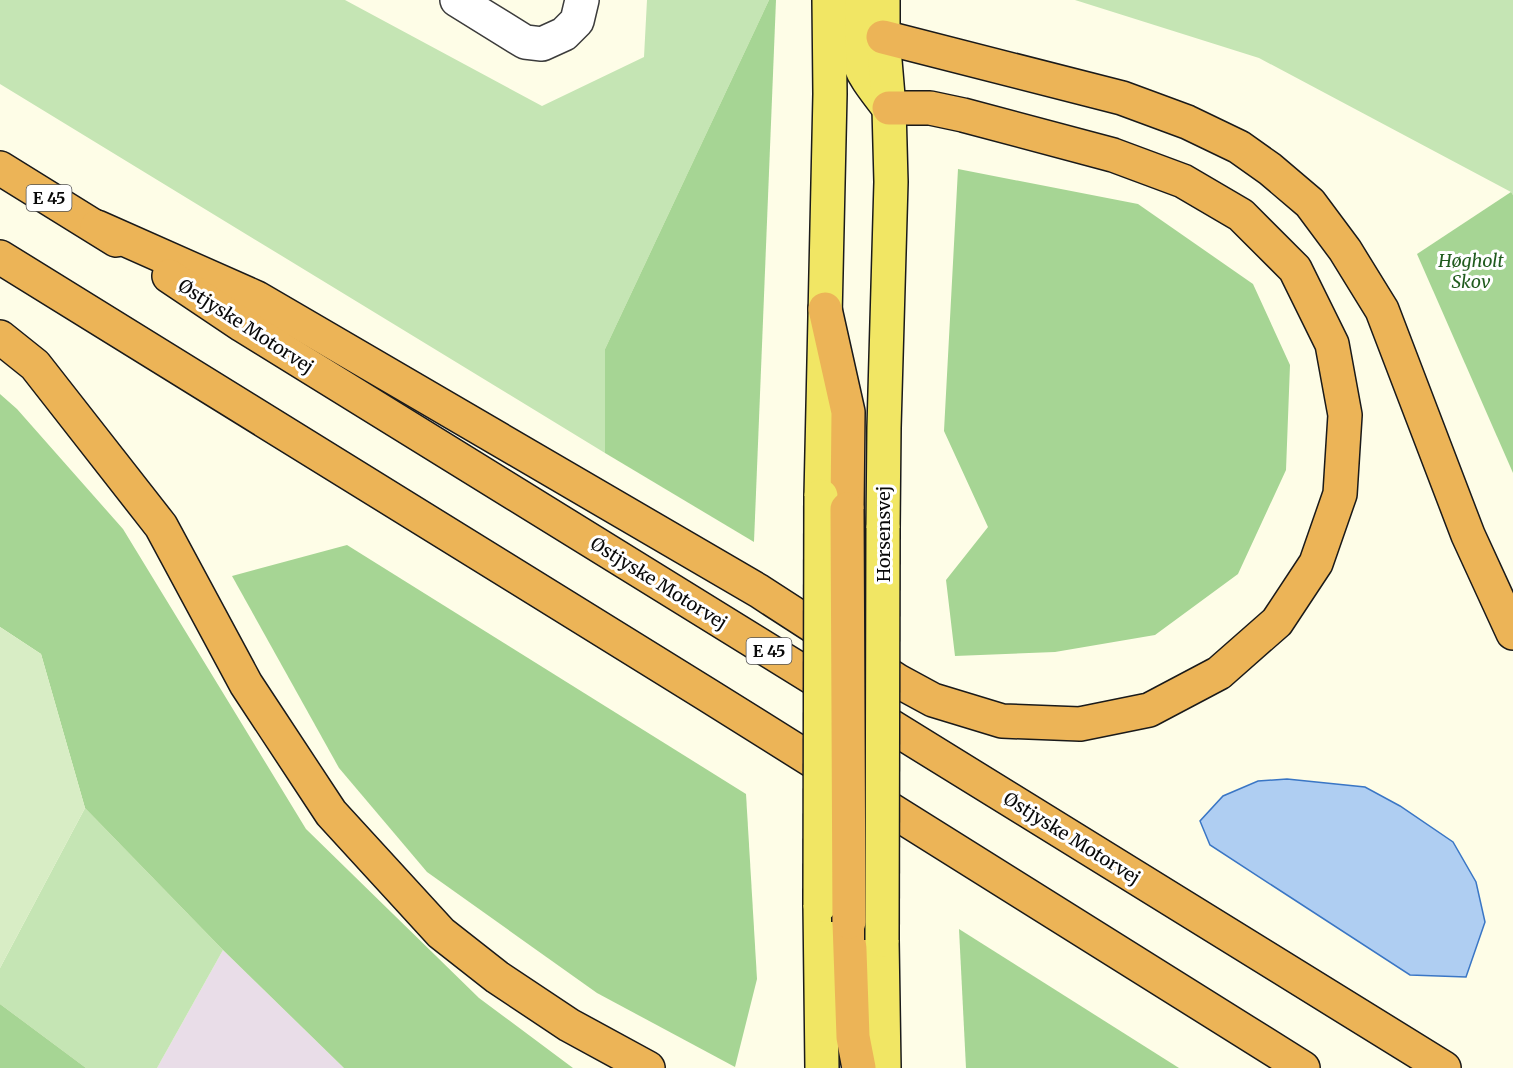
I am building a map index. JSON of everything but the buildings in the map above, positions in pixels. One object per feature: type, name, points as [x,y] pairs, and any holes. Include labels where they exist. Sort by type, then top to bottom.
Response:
[{"type":"highway","points":[[884,37],[1122,98],[1187,122],[1239,147],[1270,169],[1310,203],[1345,250],[1382,310],[1468,535],[1513,633]]},
{"type":"highway","points":[[97,227],[257,298],[759,591],[898,681],[933,700],[1002,721],[1080,724],[1149,710],[1219,673],[1277,622],[1316,563],[1340,494],[1345,415],[1332,344],[1295,269],[1240,215],[1183,181],[1113,155],[963,115],[930,108],[889,108]]},
{"type":"highway","name":"Østjyske Motorvej","points":[[0,168],[97,227],[242,325],[1444,1068]]},
{"type":"highway","points":[[0,257],[716,700],[1303,1068]]},
{"type":"highway","points":[[825,309],[848,412],[834,502],[853,1037],[859,1068]]},
{"type":"highway","points":[[0,337],[34,365],[161,526],[246,684],[331,813],[441,933],[506,983],[570,1025],[648,1068]]},
{"type":"highway","points":[[620,1052],[671,1068]]},
{"type":"main road","points":[[825,309],[830,94],[829,0]]},
{"type":"main road","points":[[851,0],[857,57],[866,78],[889,108]]},
{"type":"main road","name":"Horsensvej","points":[[884,0],[891,182],[883,528],[884,1068]]},
{"type":"main road","points":[[830,94],[857,57],[884,37]]},
{"type":"main road","points":[[822,1068],[820,905],[834,502]]},
{"type":"lane","points":[[457,0],[525,42],[542,44],[564,34],[577,21],[582,0]]},
{"type":"shaded area","points":[[223,950],[344,1068],[157,1068]]},
{"type":"green space","points":[[0,0],[345,0],[542,106],[644,57],[647,0],[769,0],[605,349],[605,453],[0,84]]},
{"type":"green space","points":[[769,0],[776,0],[754,542],[605,453],[605,349]]},
{"type":"green space","points":[[1075,0],[1513,0],[1513,195],[1259,58]]},
{"type":"green space","points":[[958,169],[1138,204],[1253,284],[1290,365],[1286,470],[1238,574],[1155,635],[1055,652],[955,656],[946,580],[988,527],[944,431]]},
{"type":"green space","name":"Høgholt Skov","points":[[1511,192],[1513,195],[1513,473],[1417,254]]},
{"type":"green space","points":[[0,394],[17,409],[123,529],[306,829],[479,998],[573,1068],[344,1068],[223,950],[85,808],[41,654],[0,627]]},
{"type":"green space","points":[[347,545],[746,794],[757,979],[735,1067],[597,993],[427,872],[339,768],[232,576]]},
{"type":"green space","points":[[0,627],[41,654],[85,808],[0,968]]},
{"type":"green space","points":[[85,808],[223,950],[157,1068],[86,1068],[0,1004],[0,968]]},
{"type":"green space","points":[[959,929],[1179,1068],[966,1068]]},
{"type":"green space","points":[[0,1004],[86,1068],[0,1068]]},
{"type":"water","points":[[1287,779],[1365,787],[1400,806],[1453,842],[1476,882],[1485,922],[1466,977],[1410,975],[1210,845],[1200,821],[1223,796],[1258,781]]}]
